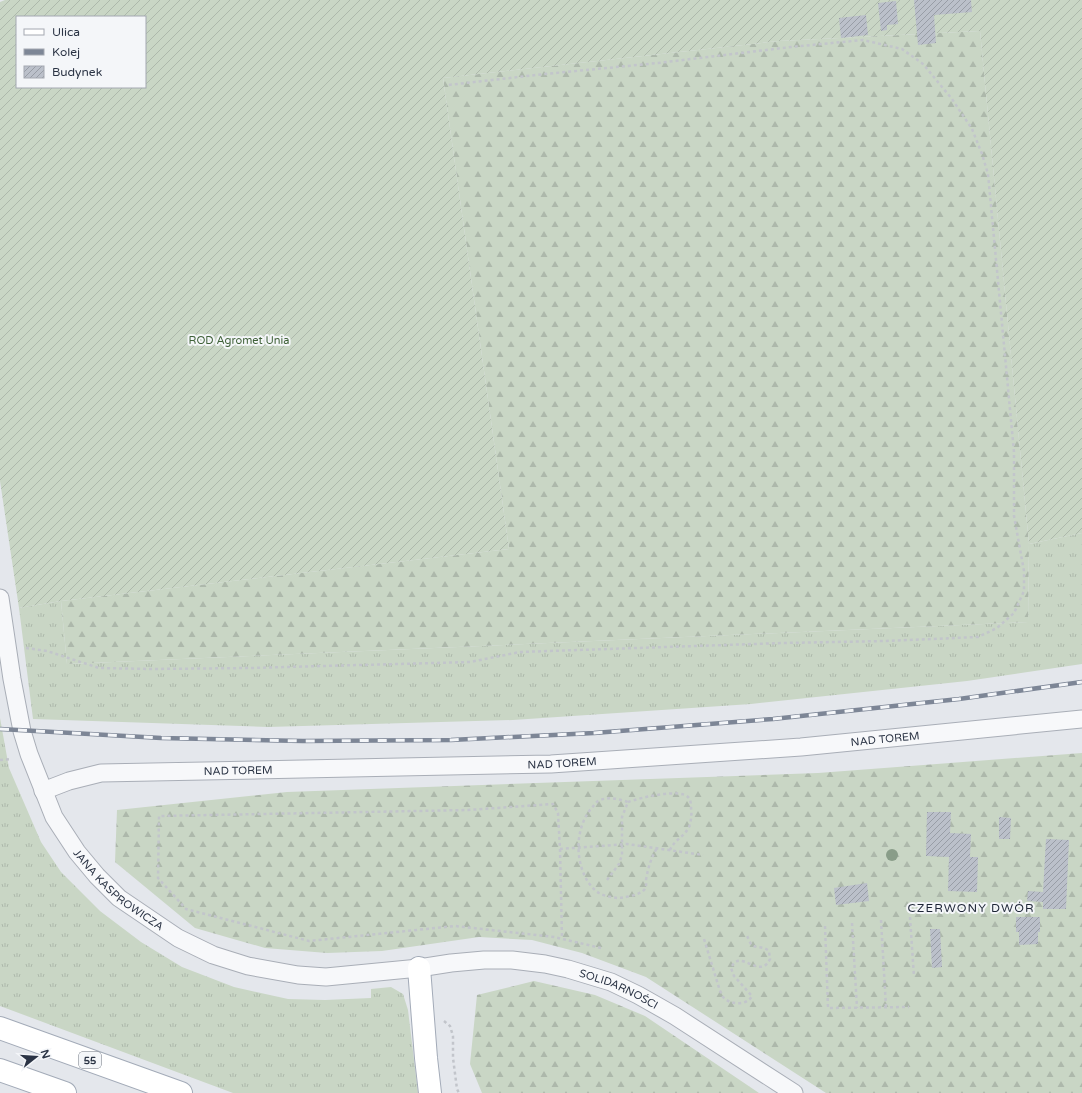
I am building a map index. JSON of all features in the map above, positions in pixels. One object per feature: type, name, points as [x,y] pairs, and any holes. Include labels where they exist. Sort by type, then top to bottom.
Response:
[{"type":"main road","points":[[419,968],[430,1093]]},
{"type":"main road","name":"55","points":[[0,1028],[181,1093]]},
{"type":"main road","points":[[0,1070],[64,1093]]},
{"type":"street","name":"JANA KASPROWICZA","points":[[0,598],[12,679],[22,731],[43,791],[54,817],[77,852],[97,876],[119,898],[178,938],[213,955],[248,966],[298,975],[326,976],[419,968]]},
{"type":"street","name":"NAD TOREM","points":[[43,791],[69,781],[101,773],[551,764],[800,747],[1082,719]]},
{"type":"street","name":"SOLIDARNOŚCI","points":[[419,968],[471,961],[512,960],[545,964],[568,969],[611,982],[675,1016],[794,1093]]},
{"type":"path","points":[[7,645],[47,651],[99,668],[251,668],[470,662],[520,652],[978,637],[997,628],[1014,612],[1024,592],[1024,571],[1014,516],[1014,452],[988,174],[972,129],[952,99],[923,64],[902,49],[863,40],[448,85]]},
{"type":"path","points":[[657,848],[650,864],[646,880],[646,888],[643,892],[620,898],[609,897],[598,893],[591,886],[582,869],[578,847],[585,816],[599,800],[619,798],[628,802],[639,798],[660,794],[678,793],[687,795],[690,799],[692,816],[689,826],[685,834],[673,843],[670,850]]},
{"type":"path","points":[[607,880],[619,864],[622,855],[622,817],[628,802]]},
{"type":"path","points":[[562,938],[558,812],[553,804],[468,810],[159,816],[158,878],[186,909],[309,941],[455,926],[562,938],[601,948]]},
{"type":"path","points":[[560,849],[627,844],[703,855]]},
{"type":"path","points":[[910,916],[914,977]]},
{"type":"path","points":[[881,920],[886,1007]]},
{"type":"path","points":[[852,923],[856,1008]]},
{"type":"path","points":[[825,926],[828,1008],[909,1007]]},
{"type":"path","points":[[704,939],[720,991],[723,996],[732,1002],[739,1003],[749,1000],[752,996],[734,976],[731,968],[732,964],[742,960],[763,967],[770,959],[769,951],[762,947],[754,946],[750,943],[746,934]]},
{"type":"path","points":[[437,1020],[444,1020],[450,1026],[453,1036],[453,1058],[457,1089],[459,1093]]},
{"type":"green space","name":"ROD Agromet Unia","points":[[5,0],[1082,0],[1082,533],[1029,544],[980,31],[779,41],[443,78],[509,549],[61,601],[19,608],[0,481],[0,2]]},
{"type":"green space","points":[[980,31],[1029,544],[1028,622],[67,664],[61,601],[509,549],[443,78],[779,41]]},
{"type":"green space","points":[[1082,533],[1082,664],[967,681],[751,704],[513,720],[268,727],[33,719],[19,608],[61,601],[67,664],[1028,622],[1029,544]]},
{"type":"green space","points":[[0,718],[9,768],[41,842],[61,872],[100,911],[141,942],[182,967],[234,987],[288,999],[325,1000],[371,998],[371,989],[391,987],[403,994],[408,1010],[418,1093],[233,1093],[0,1006]]},
{"type":"green space","points":[[1082,753],[1082,1093],[826,1093],[646,977],[582,953],[532,940],[479,937],[382,951],[327,953],[265,948],[195,928],[115,862],[117,810],[287,792],[818,773]]},
{"type":"green space","points":[[534,981],[595,995],[645,1016],[759,1093],[482,1093],[470,1064],[477,995]]},
{"type":"building","points":[[914,0],[971,0],[972,12],[934,15],[936,43],[918,45]]},
{"type":"building","points":[[896,1],[898,24],[887,25],[887,30],[881,31],[878,3]]},
{"type":"building","points":[[866,15],[868,35],[841,38],[839,18]]},
{"type":"building","points":[[927,812],[951,812],[950,833],[971,834],[970,857],[978,857],[977,892],[948,891],[949,857],[926,856]]},
{"type":"building","points":[[999,817],[1011,818],[1010,839],[999,839]]},
{"type":"building","points":[[1046,839],[1069,840],[1066,909],[1043,909],[1043,902],[1027,901],[1028,891],[1043,892]]},
{"type":"building","points":[[867,883],[869,901],[836,905],[834,888]]},
{"type":"building","points":[[1016,917],[1040,917],[1038,944],[1019,945],[1019,932],[1016,932]]},
{"type":"building","points":[[930,929],[940,929],[942,967],[932,968]]},
{"type":"railway","points":[[0,729],[161,738],[303,741],[451,740],[594,733],[773,719],[959,699],[1082,682]]},
{"type":"district","name":"CZERWONY DWÓR","points":[[971,908]]}]
